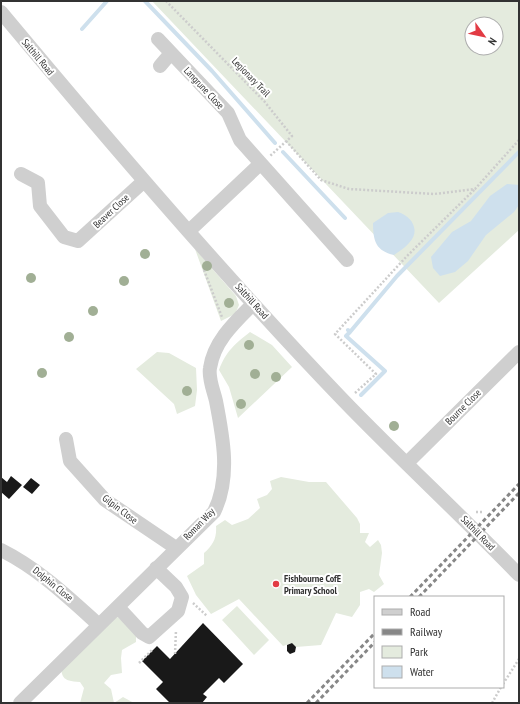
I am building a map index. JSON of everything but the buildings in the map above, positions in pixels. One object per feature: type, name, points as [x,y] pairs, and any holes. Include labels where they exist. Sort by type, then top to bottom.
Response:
[{"type":"street","name":"Salthill Road","points":[[1,12],[144,181],[253,304],[345,402],[519,574]]},
{"type":"street","name":"Langrune Close","points":[[158,40],[228,113],[240,140],[347,260]]},
{"type":"street","points":[[160,66],[171,53]]},
{"type":"street","points":[[188,231],[260,164]]},
{"type":"street","name":"Beaver Close","points":[[21,174],[38,183],[40,206],[64,237],[78,241],[144,181]]},
{"type":"street","name":"Roman Way","points":[[20,703],[214,512],[221,497],[224,480],[222,430],[209,370],[215,350],[227,331],[253,304]]},
{"type":"street","name":"Bourne Close","points":[[407,463],[519,352]]},
{"type":"street","name":"Gilpin Close","points":[[66,439],[70,461],[105,500],[176,548]]},
{"type":"street","name":"Dolphin Close","points":[[1,550],[24,562],[56,585],[99,625]]},
{"type":"street","points":[[118,607],[142,633],[149,637],[178,611],[182,597],[176,588],[156,568]]},
{"type":"path","name":"Legionary Trail","points":[[166,1],[264,101],[292,136],[286,141]]},
{"type":"path","points":[[345,402],[376,374],[335,334],[407,256],[475,189],[519,140]]},
{"type":"path","points":[[260,164],[286,141],[321,180],[348,189],[434,194],[475,189]]},
{"type":"path","points":[[202,267],[227,331]]},
{"type":"path","points":[[182,597],[196,605],[207,616]]},
{"type":"path","points":[[175,654],[176,626]]},
{"type":"path","points":[[504,682],[519,658]]},
{"type":"path","points":[[492,703],[500,688]]},
{"type":"green space","points":[[152,1],[519,1],[519,230],[439,303]]},
{"type":"green space","points":[[195,249],[236,296],[239,305],[235,314],[221,321]]},
{"type":"green space","points":[[250,332],[272,345],[292,367],[238,418],[229,387],[219,370],[232,348]]},
{"type":"green space","points":[[157,352],[169,353],[196,368],[197,390],[195,406],[177,414],[174,404],[136,369]]},
{"type":"green space","points":[[281,477],[309,482],[326,482],[357,518],[360,524],[360,533],[369,533],[365,542],[370,547],[378,540],[381,545],[382,553],[379,575],[384,584],[374,592],[369,589],[360,592],[360,605],[352,617],[336,613],[321,645],[296,647],[292,643],[283,646],[239,599],[211,614],[196,595],[187,576],[204,564],[204,553],[214,541],[216,526],[225,520],[232,525],[248,519],[260,508],[257,499],[267,495],[272,489],[270,481]]},
{"type":"green space","points":[[237,606],[269,640],[254,655],[222,620]]},
{"type":"green space","points":[[116,616],[136,631],[136,642],[122,650],[122,673],[111,675],[104,683],[111,689],[114,703],[80,703],[84,688],[80,682],[69,681],[64,677],[61,670],[60,660]]},
{"type":"green space","points":[[123,697],[134,703],[114,703]]},
{"type":"water","points":[[507,184],[519,185],[519,205],[514,212],[486,235],[468,261],[455,272],[440,276],[433,268],[431,257],[452,232],[471,221],[490,196]]},
{"type":"water","points":[[398,212],[411,220],[414,234],[413,238],[407,245],[394,255],[379,248],[375,240],[373,223],[388,213]]},
{"type":"waterway","points":[[82,29],[107,1]]},
{"type":"waterway","points":[[145,1],[212,71],[275,143]]},
{"type":"waterway","points":[[283,152],[345,218]]},
{"type":"waterway","points":[[348,330],[350,332],[397,276],[519,152]]},
{"type":"waterway","points":[[350,332],[346,336],[385,371],[361,395]]},
{"type":"railway","points":[[411,596],[519,484]]},
{"type":"railway","points":[[420,596],[519,493]]},
{"type":"railway","points":[[307,703],[374,634]]},
{"type":"railway","points":[[316,703],[374,643]]},
{"type":"place","name":"Fishbourne CofE Primary School","points":[[276,584]]}]
